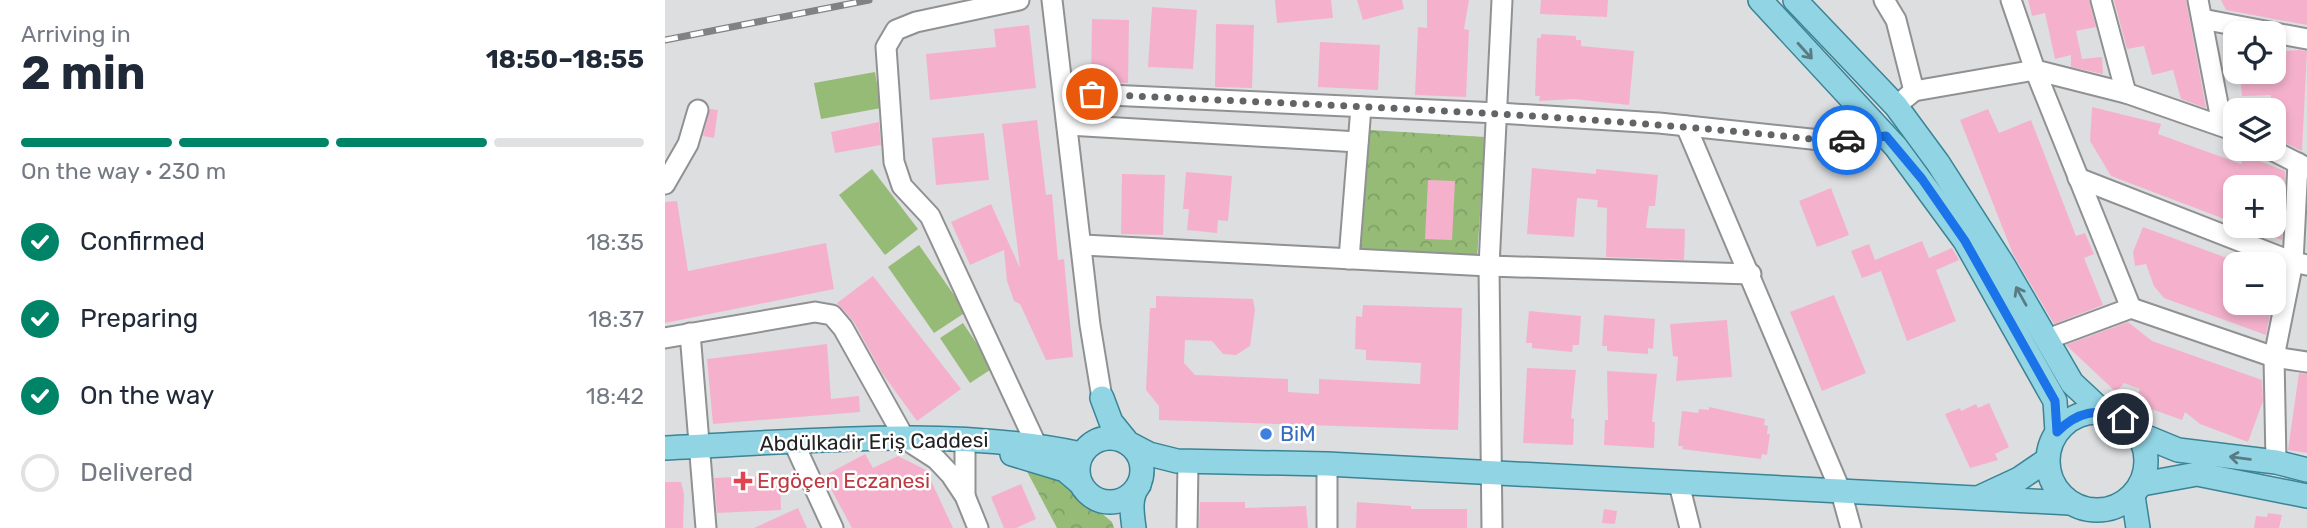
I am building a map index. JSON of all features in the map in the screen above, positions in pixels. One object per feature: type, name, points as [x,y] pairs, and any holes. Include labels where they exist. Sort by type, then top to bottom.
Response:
[{"type":"main road","points":[[1760,0],[1886,136],[1922,179],[1965,241],[2055,401],[2057,432],[2047,460],[2053,485],[2070,503],[2098,519],[2137,490],[2197,474],[2307,496]]},
{"type":"main road","points":[[1795,0],[1896,106],[1938,163],[2004,266],[2072,383],[2102,411],[2123,419],[2139,434],[2178,450],[2276,463],[2307,470]]},
{"type":"main road","points":[[1103,398],[1111,422],[1141,461],[1142,471],[1134,491],[1131,509],[1134,528]]},
{"type":"main road","points":[[1103,398],[1098,432],[1084,450],[1077,472],[1086,490],[1115,502],[1134,491],[1146,478],[1182,462]]},
{"type":"main road","points":[[2057,432],[2080,415],[2102,411]]},
{"type":"main road","points":[[2138,528],[2137,490],[2147,455],[2139,434]]},
{"type":"main road","points":[[1084,450],[1108,437],[1128,443],[1149,454],[1182,462],[1327,464],[1491,475],[2070,503]]},
{"type":"main road","name":"Abdülkadir Eriş Caddesi","points":[[665,448],[793,441],[905,439],[1036,444],[1084,450]]},
{"type":"main road","points":[[965,442],[1065,470],[1124,528]]},
{"type":"main road","points":[[1975,499],[2019,479],[2047,460]]},
{"type":"street","points":[[1019,0],[916,22],[897,30],[886,47],[894,162],[902,186],[930,216],[1036,444]]},
{"type":"street","points":[[1052,0],[1083,245],[1090,325],[1103,398]]},
{"type":"street","points":[[1492,528],[1489,266],[1502,0]]},
{"type":"street","points":[[1884,0],[1896,20],[1914,91]]},
{"type":"street","points":[[2011,0],[2035,70],[2131,308]]},
{"type":"street","points":[[2101,0],[2126,93]]},
{"type":"street","points":[[2223,103],[2200,9],[2307,39]]},
{"type":"street","points":[[1896,106],[1914,91],[2035,70],[2126,93],[2223,126]]},
{"type":"street","points":[[1065,93],[1498,113],[1686,126],[1830,141],[1886,136]]},
{"type":"street","points":[[1349,260],[1361,107]]},
{"type":"street","points":[[665,184],[688,144],[698,110]]},
{"type":"street","points":[[1068,125],[1358,142]]},
{"type":"street","points":[[1686,126],[1751,274],[1841,492],[1851,528]]},
{"type":"street","points":[[2276,463],[2274,357],[2300,263],[2303,165],[2286,157]]},
{"type":"street","points":[[2078,178],[2300,263]]},
{"type":"street","points":[[1083,245],[1349,260],[1751,274]]},
{"type":"street","points":[[2045,340],[2131,308],[2274,357],[2307,362]]},
{"type":"street","points":[[665,338],[815,312],[832,315],[843,328],[905,439],[936,459],[965,496],[978,528]]},
{"type":"street","points":[[690,333],[697,447],[706,528]]},
{"type":"street","points":[[793,441],[833,528]]},
{"type":"street","points":[[965,442],[965,496]]},
{"type":"street","points":[[1182,462],[1187,528]]},
{"type":"street","points":[[1327,464],[1327,528]]},
{"type":"street","points":[[1679,484],[1690,528]]},
{"type":"green space","points":[[875,72],[881,108],[821,119],[814,83]]},
{"type":"green space","points":[[1370,130],[1485,137],[1477,259],[1358,250],[1366,136]]},
{"type":"green space","points":[[872,169],[918,229],[885,255],[839,195]]},
{"type":"green space","points":[[919,245],[966,312],[934,333],[888,267]]},
{"type":"green space","points":[[963,323],[993,368],[970,383],[940,338]]},
{"type":"green space","points":[[1023,464],[1058,477],[1112,522],[1114,528],[1057,528]]},
{"type":"building","points":[[1275,0],[1331,0],[1333,18],[1277,23]]},
{"type":"building","points":[[1357,0],[1402,0],[1404,9],[1363,20]]},
{"type":"building","points":[[1427,0],[1469,0],[1464,29],[1469,30],[1466,97],[1415,95],[1418,27],[1427,28]]},
{"type":"building","points":[[1541,0],[1608,0],[1607,17],[1540,14]]},
{"type":"building","points":[[2028,0],[2089,0],[2096,27],[2076,31],[2082,59],[2102,57],[2103,74],[2071,67],[2071,55],[2055,59],[2045,13],[2032,16]]},
{"type":"building","points":[[2114,0],[2186,0],[2206,108],[2181,99],[2173,70],[2152,75],[2144,46],[2127,49]]},
{"type":"building","points":[[2221,0],[2307,0],[2307,25],[2286,21],[2226,10]]},
{"type":"building","points":[[1152,7],[1197,10],[1193,69],[1148,67]]},
{"type":"building","points":[[1092,19],[1129,20],[1128,83],[1091,82]]},
{"type":"building","points":[[1216,24],[1254,25],[1252,88],[1215,87]]},
{"type":"building","points":[[1029,25],[1036,88],[930,100],[926,54],[996,47],[994,29]]},
{"type":"building","points":[[1541,34],[1576,36],[1576,40],[1581,40],[1581,46],[1634,51],[1629,105],[1574,99],[1539,101],[1540,96],[1535,96],[1537,38],[1541,38]]},
{"type":"building","points":[[1320,42],[1380,45],[1378,90],[1318,87]]},
{"type":"building","points":[[2286,51],[2307,51],[2302,151],[2286,143],[2286,98],[2271,98],[2271,95],[2242,96],[2241,84],[2286,84]]},
{"type":"building","points":[[2092,107],[2161,124],[2158,134],[2223,157],[2223,161],[2241,164],[2242,161],[2259,161],[2285,171],[2285,175],[2223,175],[2223,218],[2111,176],[2090,141]]},
{"type":"building","points":[[710,109],[718,110],[714,138],[703,136]]},
{"type":"building","points":[[1988,109],[1999,133],[2031,120],[2076,236],[2085,233],[2094,254],[2084,258],[2103,305],[2054,324],[2013,254],[1960,120]]},
{"type":"building","points":[[1037,120],[1046,195],[1052,194],[1058,260],[1064,259],[1073,357],[1046,360],[1020,304],[1014,301],[1007,281],[1004,250],[970,265],[951,222],[991,204],[1020,268],[1002,124]]},
{"type":"building","points":[[879,122],[881,145],[835,153],[831,132]]},
{"type":"building","points":[[984,133],[989,180],[936,185],[932,138]]},
{"type":"building","points":[[1532,168],[1596,174],[1596,169],[1658,175],[1655,206],[1649,206],[1646,228],[1685,229],[1684,260],[1606,257],[1607,208],[1597,207],[1598,200],[1577,198],[1574,237],[1527,234]]},
{"type":"building","points":[[1186,172],[1232,176],[1228,221],[1218,220],[1217,233],[1187,230],[1189,209],[1183,209]]},
{"type":"building","points":[[1122,174],[1165,175],[1163,235],[1121,234]]},
{"type":"building","points":[[1428,180],[1455,181],[1452,240],[1425,239]]},
{"type":"building","points":[[1831,188],[1849,235],[1817,247],[1799,201]]},
{"type":"building","points":[[677,201],[688,271],[826,243],[834,289],[665,323],[665,202]]},
{"type":"building","points":[[2143,227],[2223,257],[2223,315],[2270,315],[2266,335],[2164,298],[2154,286],[2146,264],[2135,266],[2133,252]]},
{"type":"building","points":[[1922,241],[1929,258],[1952,248],[1959,260],[1936,270],[1956,321],[1907,341],[1881,271],[1862,278],[1851,251],[1869,244],[1875,260]]},
{"type":"building","points":[[873,276],[961,389],[917,421],[882,373],[854,322],[837,303]]},
{"type":"building","points":[[1834,295],[1866,373],[1822,391],[1790,312]]},
{"type":"building","points":[[1156,296],[1253,299],[1255,310],[1250,346],[1236,355],[1223,354],[1212,341],[1185,340],[1184,363],[1195,375],[1288,379],[1288,392],[1319,394],[1319,379],[1420,384],[1421,363],[1366,360],[1366,350],[1355,349],[1356,316],[1362,317],[1363,305],[1462,308],[1458,430],[1159,420],[1159,406],[1146,390],[1150,308],[1156,308]]},
{"type":"building","points":[[1529,311],[1581,316],[1579,345],[1573,345],[1572,352],[1532,348],[1532,343],[1526,343]]},
{"type":"building","points":[[1604,315],[1655,319],[1653,349],[1648,348],[1648,354],[1607,351],[1607,346],[1602,346]]},
{"type":"building","points":[[1727,320],[1732,377],[1676,381],[1678,357],[1673,356],[1670,324]]},
{"type":"building","points":[[2128,322],[2152,341],[2262,380],[2263,401],[2248,442],[2200,424],[2185,412],[2182,420],[2135,403],[2140,389],[2124,383],[2116,392],[2066,345]]},
{"type":"building","points":[[827,344],[831,399],[859,396],[860,412],[713,424],[707,359]]},
{"type":"building","points":[[1527,368],[1576,370],[1571,418],[1574,419],[1573,445],[1523,443]]},
{"type":"building","points":[[1607,371],[1657,374],[1652,422],[1655,422],[1654,448],[1604,445],[1605,420],[1608,420]]},
{"type":"building","points":[[2299,373],[2307,374],[2307,453],[2288,450]]},
{"type":"building","points":[[1989,403],[2009,447],[1995,454],[1998,460],[1970,468],[1945,414],[1976,404],[1978,408]]},
{"type":"building","points":[[1709,407],[1765,419],[1767,434],[1770,434],[1767,455],[1762,454],[1761,459],[1682,449],[1683,446],[1678,446],[1682,411],[1698,413],[1699,409],[1709,410]]},
{"type":"building","points":[[865,454],[873,468],[898,456],[926,470],[953,528],[852,528],[824,476]]},
{"type":"building","points":[[780,475],[781,510],[717,513],[714,478]]},
{"type":"building","points":[[665,482],[681,482],[684,494],[683,528],[665,528]]},
{"type":"building","points":[[1021,484],[1036,519],[1016,528],[1004,528],[991,497]]},
{"type":"building","points":[[1200,502],[1245,502],[1245,508],[1306,506],[1308,528],[1199,528]]},
{"type":"building","points":[[1357,502],[1411,506],[1411,509],[1467,509],[1467,528],[1356,528]]},
{"type":"building","points":[[798,508],[807,528],[754,528]]},
{"type":"building","points":[[1604,509],[1617,511],[1615,524],[1602,523]]},
{"type":"building","points":[[2268,513],[2282,515],[2279,528],[2254,528],[2256,516],[2267,517]]},
{"type":"railway","points":[[665,40],[869,0]]},
{"type":"way so far","points":[[1092,94],[1498,113],[1659,123],[1830,141],[1847,140]]},
{"type":"place","name":"BiM","points":[[1266,434]]},
{"type":"place","name":"Ergöçen Eczanesi","points":[[743,481]]},
{"type":"route","points":[[1847,140],[1886,136],[1922,179],[1965,241],[2055,401],[2057,432],[2067,422],[2095,411],[2123,419]]}]
